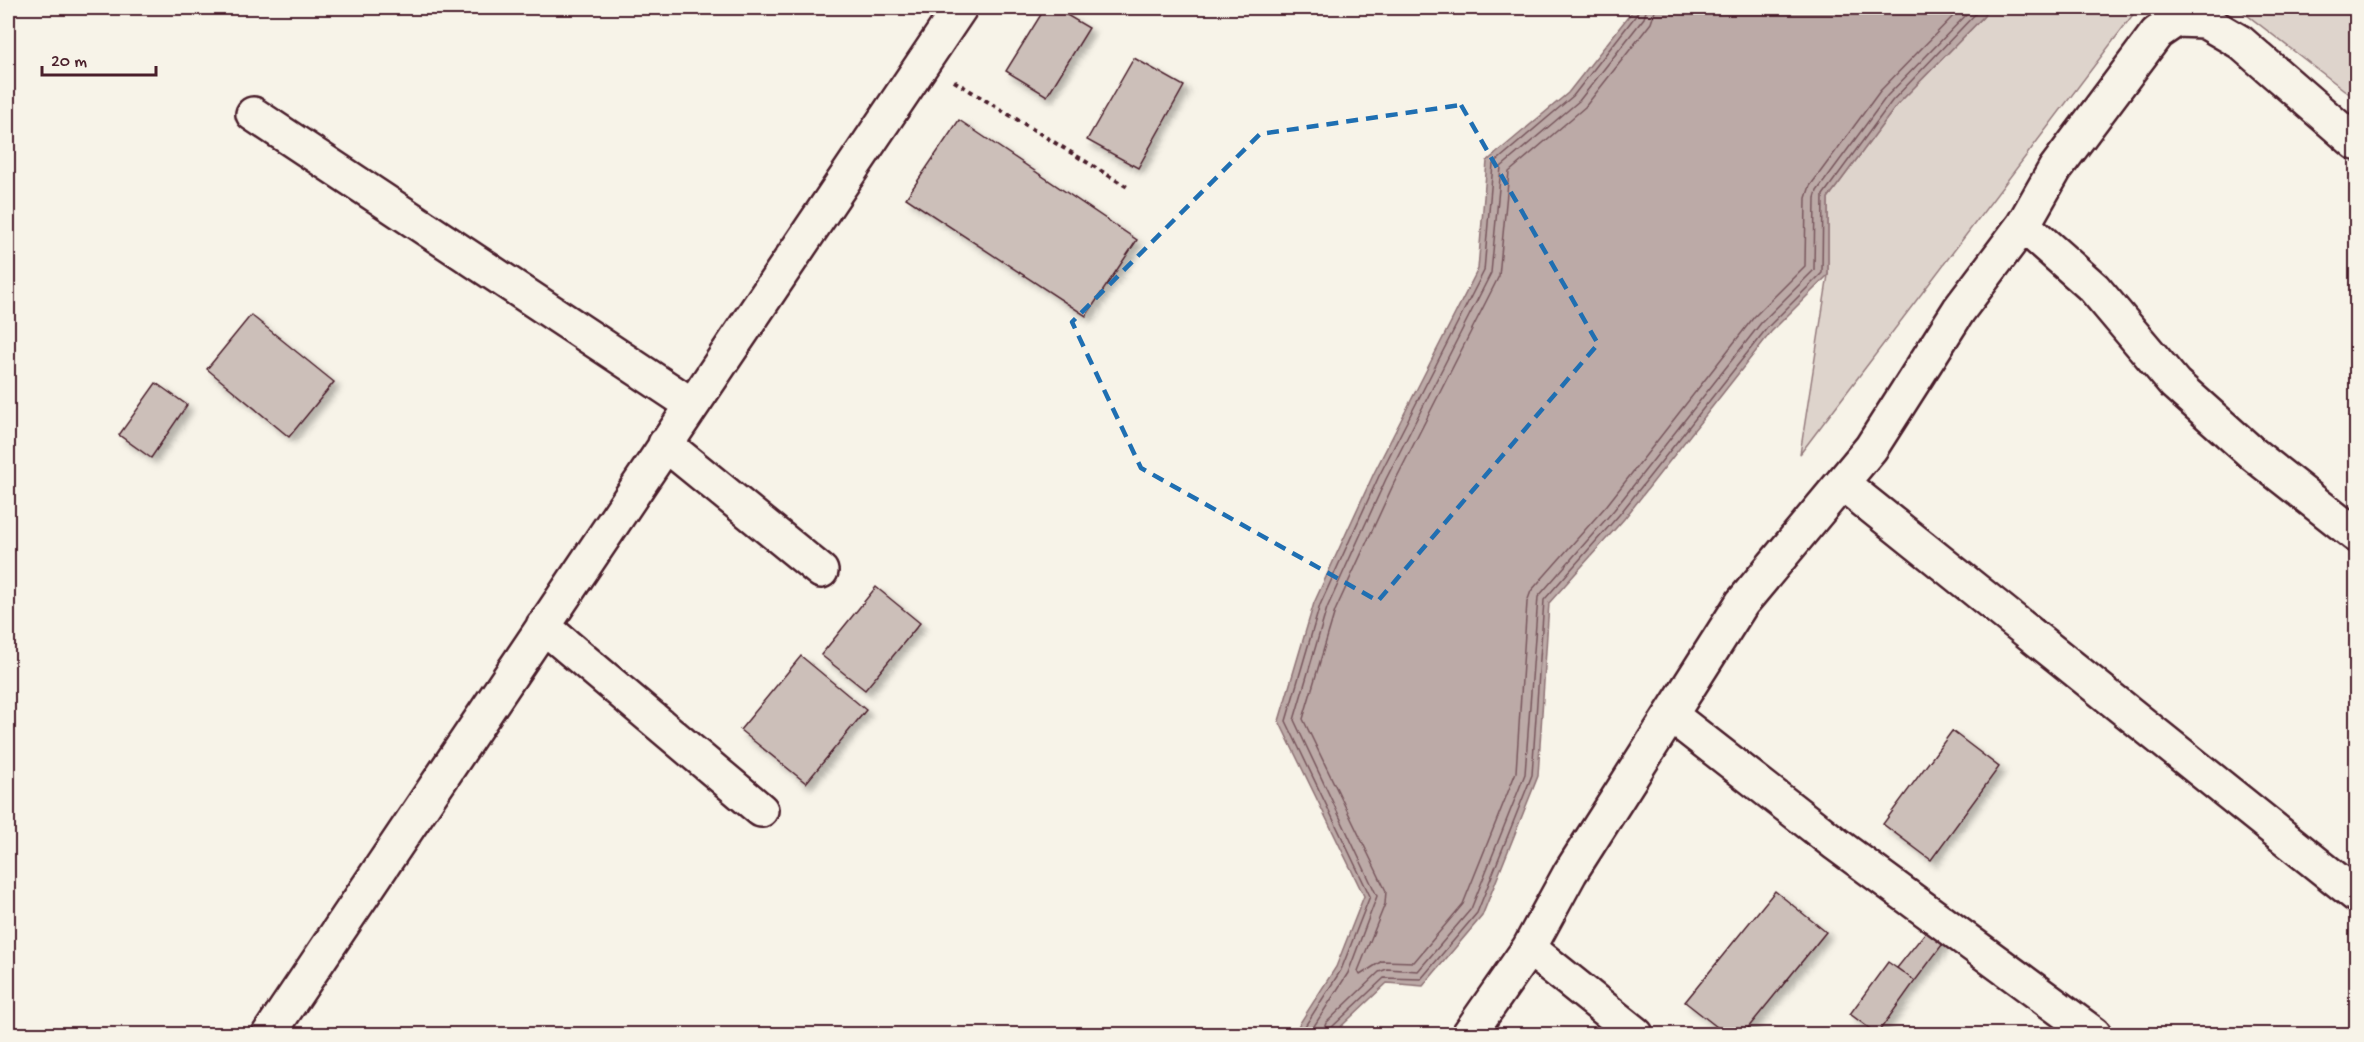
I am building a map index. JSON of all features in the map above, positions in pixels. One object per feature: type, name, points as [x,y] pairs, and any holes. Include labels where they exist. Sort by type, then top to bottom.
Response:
[{"type":"street","points":[[269,1035],[960,8]]},
{"type":"street","points":[[1469,1035],[1529,948],[1570,873],[1743,603],[1872,448],[1959,310],[2023,225],[2055,169],[2157,33],[2176,20],[2204,21],[2240,42],[2356,143]]},
{"type":"street","points":[[254,114],[692,405]]},
{"type":"street","points":[[2023,225],[2094,288],[2175,384],[2253,454],[2356,535]]},
{"type":"street","points":[[665,444],[821,571]]},
{"type":"street","points":[[1842,483],[2356,895]]},
{"type":"street","points":[[543,626],[760,810]]},
{"type":"street","points":[[1672,716],[1836,844],[2094,1035]]},
{"type":"street","points":[[1529,948],[1636,1035]]},
{"type":"path","points":[[922,62],[1129,188]]},
{"type":"highlighted area","points":[[1461,105],[1598,344],[1378,601],[1141,468],[1072,322],[1260,134]]},
{"type":"shaded area","points":[[1987,8],[2138,8],[1800,454],[1828,275],[1828,198],[1897,105],[1983,17]]},
{"type":"shaded area","points":[[2238,8],[2356,8],[2356,99]]},
{"type":"water","points":[[1635,8],[1987,8],[1984,16],[1897,105],[1828,198],[1828,275],[1771,332],[1624,519],[1549,603],[1538,776],[1482,916],[1423,986],[1387,983],[1333,1034],[1293,1034],[1336,967],[1364,896],[1279,721],[1314,603],[1374,473],[1478,269],[1487,161],[1568,93]]},
{"type":"building","points":[[1045,8],[1055,8],[1089,28],[1047,96],[1006,71]]},
{"type":"building","points":[[1134,58],[1184,86],[1138,168],[1087,140]]},
{"type":"building","points":[[959,120],[1137,240],[1086,316],[906,198]]},
{"type":"building","points":[[251,315],[334,382],[289,437],[207,369]]},
{"type":"building","points":[[156,383],[187,405],[151,458],[119,435]]},
{"type":"building","points":[[876,587],[920,623],[865,690],[821,655]]},
{"type":"building","points":[[801,656],[866,710],[806,783],[740,730]]},
{"type":"building","points":[[1952,731],[1999,767],[1931,860],[1883,824]]},
{"type":"building","points":[[1775,891],[1826,932],[1743,1034],[1726,1034],[1685,1002]]},
{"type":"building","points":[[1929,928],[1945,941],[1915,981],[1897,968]]},
{"type":"building","points":[[1888,962],[1915,981],[1877,1034],[1850,1014]]}]
